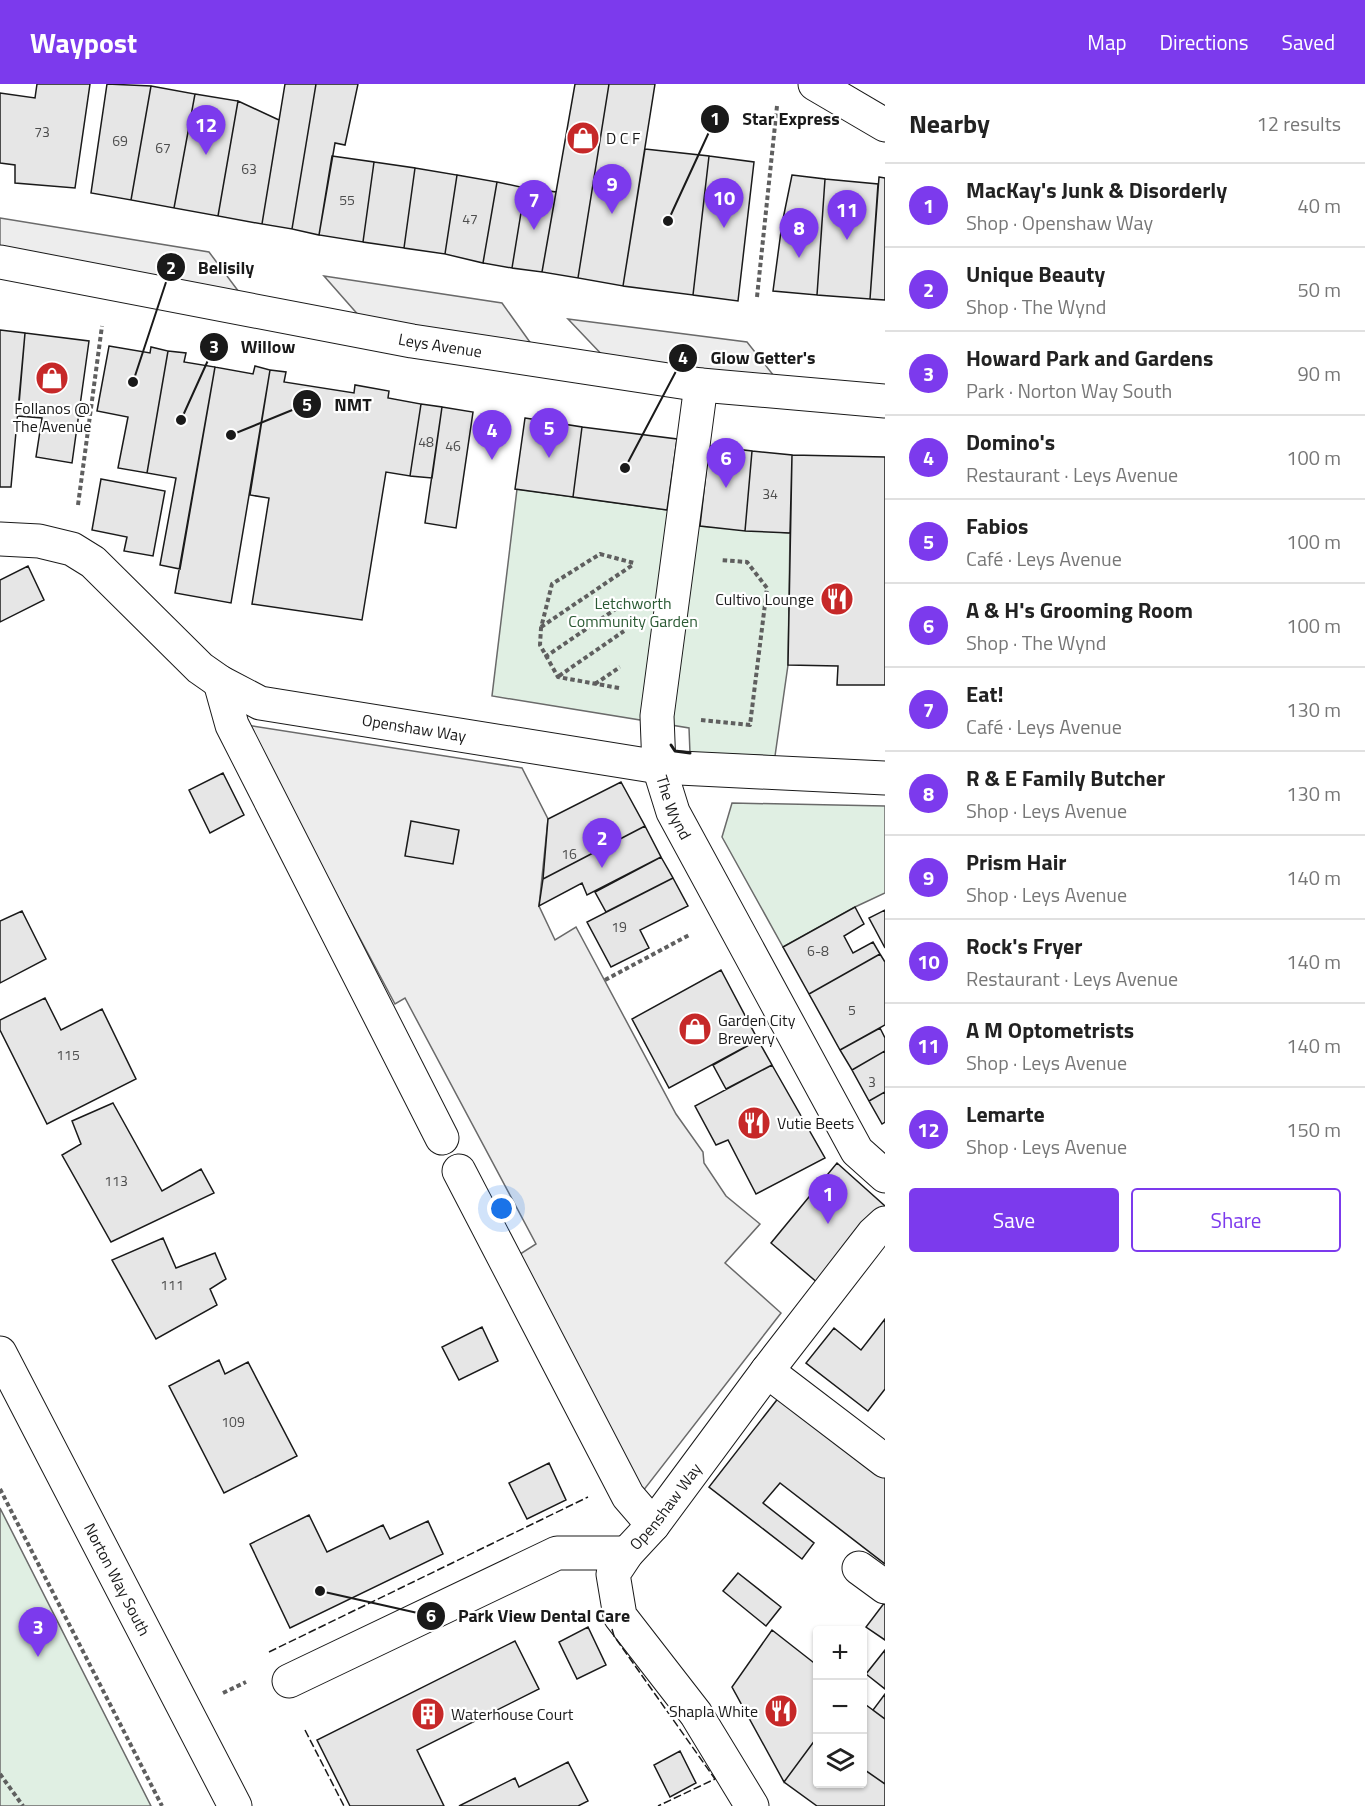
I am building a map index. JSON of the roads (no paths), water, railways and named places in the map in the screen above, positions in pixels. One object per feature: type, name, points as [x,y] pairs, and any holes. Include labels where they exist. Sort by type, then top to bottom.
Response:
[{"type":"street","points":[[815,84],[885,125]]},
{"type":"street","name":"Leys Avenue","points":[[0,262],[412,341],[701,385],[885,401]]},
{"type":"street","name":"The Wynd","points":[[701,385],[658,705],[658,767],[673,812],[857,1152],[885,1176]]},
{"type":"street","name":"Openshaw Way","points":[[0,539],[39,541],[72,549],[93,562],[200,668],[220,682],[260,703],[658,767],[885,778]]},
{"type":"street","points":[[220,682],[232,725],[442,1138]]},
{"type":"street","points":[[459,1171],[628,1496],[652,1526]]},
{"type":"street","name":"Openshaw Way","points":[[752,1806],[696,1714],[620,1616],[613,1574],[627,1553],[652,1526],[767,1371],[873,1234],[885,1223]]},
{"type":"street","name":"Norton Way South","points":[[0,1353],[235,1806]]},
{"type":"street","points":[[767,1371],[885,1461]]},
{"type":"street","points":[[289,1681],[557,1553],[627,1553]]},
{"type":"street","points":[[859,1568],[885,1587]]},
{"type":"place","name":"D C F","points":[[583,138]]},
{"type":"place","name":"Lemarte","points":[[206,155]]},
{"type":"place","name":"Prism Hair","points":[[612,214]]},
{"type":"place","name":"Star Express","points":[[668,221]]},
{"type":"place","name":"Rock's Fryer","points":[[724,228]]},
{"type":"place","name":"Eat!","points":[[534,230]]},
{"type":"place","name":"A M Optometrists","points":[[847,240]]},
{"type":"place","name":"R & E Family Butcher","points":[[799,258]]},
{"type":"place","name":"Follanos @ The Avenue","points":[[52,378]]},
{"type":"place","name":"Belisily","points":[[133,382]]},
{"type":"place","name":"Willow","points":[[181,420]]},
{"type":"place","name":"NMT","points":[[231,435]]},
{"type":"place","name":"Fabios","points":[[549,458]]},
{"type":"place","name":"Domino's","points":[[492,460]]},
{"type":"place","name":"Glow Getter's","points":[[625,468]]},
{"type":"place","name":"A & H's Grooming Room","points":[[726,488]]},
{"type":"place","name":"Cultivo Lounge","points":[[837,599]]},
{"type":"place","name":"Unique Beauty","points":[[602,868]]},
{"type":"place","name":"Garden City Brewery","points":[[695,1029]]},
{"type":"place","name":"Vutie Beets","points":[[754,1123]]},
{"type":"place","name":"MacKay's Junk & Disorderly","points":[[828,1224]]},
{"type":"place","name":"Park View Dental Care","points":[[320,1591]]},
{"type":"place","name":"Howard Park and Gardens","points":[[38,1657]]},
{"type":"place","name":"Shapla White","points":[[781,1711]]},
{"type":"place","name":"Waterhouse Court","points":[[428,1714]]},
{"type":"park label","name":"Letchworth Community Garden","points":[[633,612]]}]
